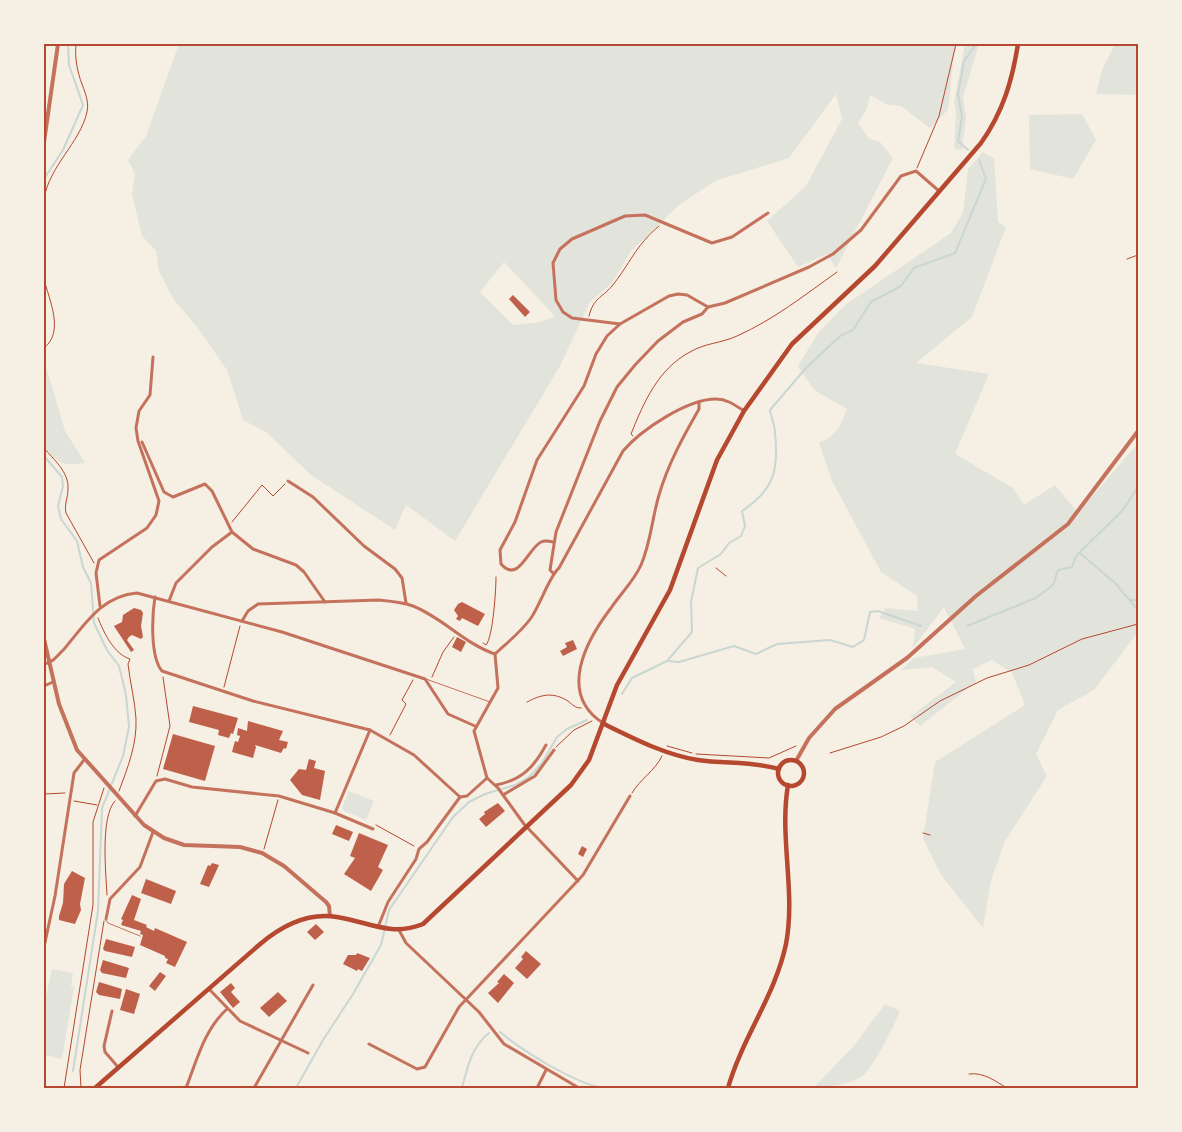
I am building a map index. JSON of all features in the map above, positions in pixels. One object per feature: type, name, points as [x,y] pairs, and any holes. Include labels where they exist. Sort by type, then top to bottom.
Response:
[{"type":"main road","points":[[96,1088],[259,945],[282,928],[304,919],[330,916],[389,930],[399,930],[413,928],[430,919],[581,773],[589,760],[617,685],[629,659],[670,590],[717,460],[744,411],[792,344],[875,266],[981,143],[993,126],[1006,98],[1018,44]]},
{"type":"main road","points":[[604,724],[637,740],[684,757],[709,761],[746,762],[779,769]]},
{"type":"main road","points":[[786,761],[796,761],[803,768],[803,779],[798,784],[788,785],[780,779],[779,769],[786,761]]},
{"type":"main road","points":[[728,1088],[736,1062],[774,984],[786,943],[790,907],[785,818],[788,785]]},
{"type":"street","points":[[44,142],[58,44]]},
{"type":"street","points":[[553,573],[550,570],[553,542],[600,422],[617,387],[658,341],[683,322],[702,314],[708,307],[725,304],[809,267],[833,254],[861,230],[901,176],[916,171],[939,191]]},
{"type":"street","points":[[620,324],[572,318],[563,312],[556,300],[552,270],[560,249],[580,234],[625,216],[645,215],[712,243],[732,238],[768,213]]},
{"type":"street","points":[[553,542],[544,541],[539,543],[523,564],[515,569],[508,570],[500,564],[500,550],[515,522],[537,460],[584,386],[596,354],[607,336],[620,324],[668,296],[687,295],[708,307]]},
{"type":"street","points":[[100,606],[96,573],[99,560],[147,528],[156,515],[159,501],[138,441],[136,428],[138,411],[150,395],[153,357]]},
{"type":"street","points":[[495,654],[530,619],[547,590],[553,573],[559,568],[623,451],[634,440],[663,418],[714,399],[724,400],[744,411]]},
{"type":"street","points":[[604,724],[591,715],[584,706],[578,684],[584,658],[601,623],[634,580],[641,565],[648,547],[658,496],[665,475],[699,409],[700,403]]},
{"type":"street","points":[[796,761],[809,738],[835,709],[907,658],[976,596],[1068,524],[1136,433]]},
{"type":"street","points":[[142,442],[164,492],[168,496],[173,497],[201,484],[205,484],[212,491],[230,524],[232,532],[253,549],[296,565],[304,572],[325,602]]},
{"type":"street","points":[[288,481],[313,497],[364,546],[395,569],[402,578],[406,604]]},
{"type":"street","points":[[169,601],[176,583],[212,547],[232,532]]},
{"type":"street","points":[[44,664],[49,663],[88,619],[96,613],[100,606],[113,598],[128,594],[155,597],[242,621],[425,679],[448,714],[475,726]]},
{"type":"street","points":[[155,597],[154,644],[158,665],[162,672],[253,701],[370,730],[414,755],[460,797]]},
{"type":"street","points":[[242,621],[248,611],[258,604],[378,600],[406,604],[425,612],[482,649],[495,654]]},
{"type":"street","points":[[44,640],[53,682],[74,744],[84,760],[119,794],[135,816],[153,832],[184,845],[240,847],[262,853],[284,866],[326,902],[330,916]]},
{"type":"street","points":[[495,654],[499,681],[497,692],[475,726],[474,739],[487,778],[497,786],[527,827],[578,881]]},
{"type":"street","points":[[44,686],[53,682]]},
{"type":"street","points":[[335,813],[370,730]]},
{"type":"street","points":[[497,786],[518,779],[527,772],[539,759],[546,745]]},
{"type":"street","points":[[502,793],[535,776],[554,750]]},
{"type":"street","points":[[44,947],[55,896],[74,773],[84,760]]},
{"type":"street","points":[[380,927],[388,902],[416,859],[419,849],[427,842],[460,797],[467,796],[487,778]]},
{"type":"street","points":[[135,816],[156,781],[165,779],[192,787],[280,796],[374,827]]},
{"type":"street","points":[[369,1044],[417,1069],[422,1069],[459,1007],[578,881],[630,796]]},
{"type":"street","points":[[106,919],[107,906],[113,893],[140,867],[153,832]]},
{"type":"street","points":[[399,930],[401,937],[408,946],[484,1017],[504,1044],[579,1088]]},
{"type":"street","points":[[254,1088],[313,985]]},
{"type":"street","points":[[209,989],[242,1022],[308,1053]]},
{"type":"street","points":[[186,1088],[206,1036],[216,1019],[227,1009]]},
{"type":"street","points":[[112,1011],[104,1046],[105,1052],[119,1068]]},
{"type":"street","points":[[537,1088],[546,1070]]},
{"type":"lane","points":[[425,679],[491,703]]},
{"type":"lane","points":[[106,919],[108,923],[140,936]]},
{"type":"path","points":[[44,198],[47,187],[81,127],[88,110],[76,66],[76,44]]},
{"type":"path","points":[[916,171],[939,116],[956,44]]},
{"type":"path","points":[[588,319],[592,302],[612,286],[643,239],[664,222]]},
{"type":"path","points":[[1127,259],[1138,254]]},
{"type":"path","points":[[634,440],[632,434],[647,396],[657,381],[677,361],[690,352],[736,337],[765,321],[837,272]]},
{"type":"path","points":[[44,279],[55,330],[50,343],[44,348]]},
{"type":"path","points":[[44,448],[64,472],[68,489],[65,504],[66,513],[93,563]]},
{"type":"path","points":[[230,524],[262,485],[273,496],[288,481]]},
{"type":"path","points":[[716,568],[726,576]]},
{"type":"path","points":[[480,642],[486,645],[492,633],[491,624],[496,577]]},
{"type":"path","points":[[96,613],[103,630],[120,656],[130,658],[128,664],[135,709],[136,730],[131,756],[119,794]]},
{"type":"path","points":[[223,688],[242,621]]},
{"type":"path","points":[[830,753],[881,737],[904,726],[940,700],[987,678],[1029,665],[1082,639],[1138,624]]},
{"type":"path","points":[[425,679],[428,676],[432,678],[443,652],[452,639]]},
{"type":"path","points":[[156,781],[170,726],[162,672]]},
{"type":"path","points":[[390,736],[406,704],[402,700],[415,675]]},
{"type":"path","points":[[527,702],[549,694],[556,695],[576,708],[584,706]]},
{"type":"path","points":[[554,750],[574,730],[592,721]]},
{"type":"path","points":[[664,746],[703,755],[769,758],[796,746]]},
{"type":"path","points":[[630,796],[638,783],[651,773],[662,756]]},
{"type":"path","points":[[44,768],[44,788]]},
{"type":"path","points":[[64,1088],[93,905],[93,822],[97,806],[108,784]]},
{"type":"path","points":[[264,849],[280,796]]},
{"type":"path","points":[[107,906],[106,831],[109,811],[117,800]]},
{"type":"path","points":[[374,827],[419,849]]},
{"type":"path","points":[[923,833],[930,835]]},
{"type":"path","points":[[81,1088],[80,1070],[103,923],[106,919]]},
{"type":"path","points":[[969,1074],[988,1076],[1007,1088]]},
{"type":"shaded area","points":[[179,44],[955,44],[948,110],[930,128],[901,106],[888,105],[870,95],[867,109],[858,123],[869,139],[880,142],[893,158],[836,268],[827,254],[798,267],[767,221],[806,186],[842,119],[836,94],[789,158],[715,181],[679,205],[631,251],[612,283],[590,302],[560,366],[455,541],[406,505],[395,530],[311,475],[266,432],[243,420],[227,370],[197,327],[174,300],[159,271],[156,251],[142,236],[132,194],[135,174],[128,160],[146,136]],"holes":[[[504,262],[555,316],[541,322],[513,325],[480,292]]]},
{"type":"shaded area","points":[[965,44],[979,44],[963,97],[966,117],[962,150],[954,149],[956,113],[954,102]]},
{"type":"shaded area","points":[[1115,44],[1138,44],[1138,95],[1096,94],[1102,70]]},
{"type":"shaded area","points":[[1082,114],[1096,140],[1073,179],[1030,169],[1029,115]]},
{"type":"shaded area","points":[[983,152],[994,159],[998,222],[1006,227],[972,317],[916,363],[989,374],[955,454],[1013,488],[1024,505],[1055,485],[1078,513],[1138,443],[1138,632],[1094,690],[1058,710],[1036,754],[1047,776],[1005,841],[991,880],[983,928],[941,875],[923,838],[935,762],[1025,705],[1012,673],[992,660],[973,669],[976,682],[920,726],[910,717],[956,682],[932,667],[901,670],[914,658],[965,649],[944,607],[913,648],[915,629],[879,618],[886,608],[918,611],[917,596],[881,572],[832,481],[819,443],[834,433],[847,409],[814,390],[798,366],[818,333],[845,305],[951,233],[963,213],[968,169]]},
{"type":"shaded area","points":[[44,359],[65,431],[85,463],[66,464],[61,462],[53,457],[44,446]]},
{"type":"shaded area","points":[[349,791],[374,801],[366,820],[344,811],[342,807]]},
{"type":"shaded area","points":[[52,969],[73,973],[71,986],[74,987],[62,1059],[44,1055],[44,1006]]},
{"type":"shaded area","points":[[885,1004],[900,1011],[883,1047],[866,1072],[861,1077],[844,1084],[813,1088],[853,1047]]},
{"type":"building","points":[[513,295],[530,312],[525,317],[509,299]]},
{"type":"building","points":[[462,602],[485,614],[478,626],[462,618],[460,621],[456,619],[458,616],[454,610]]},
{"type":"building","points":[[134,608],[141,610],[143,613],[141,626],[143,637],[141,639],[132,635],[129,637],[127,640],[134,650],[131,652],[114,626],[122,622],[123,615]]},
{"type":"building","points":[[457,637],[466,642],[461,652],[452,647]]},
{"type":"building","points":[[573,640],[577,649],[563,656],[560,651],[567,647],[565,643]]},
{"type":"building","points":[[193,706],[238,718],[233,734],[231,733],[229,738],[218,735],[219,730],[189,722]]},
{"type":"building","points":[[248,721],[283,731],[279,740],[288,742],[286,749],[284,748],[281,753],[255,745],[253,758],[232,752],[235,741],[238,742],[240,736],[237,735],[238,728],[247,731]]},
{"type":"building","points":[[173,734],[215,746],[205,781],[163,769]]},
{"type":"building","points":[[309,759],[316,761],[314,768],[325,771],[320,800],[302,795],[290,780],[299,769],[306,770]]},
{"type":"building","points":[[498,803],[505,811],[486,827],[479,819],[485,814],[484,812]]},
{"type":"building","points":[[336,825],[353,832],[349,841],[332,834]]},
{"type":"building","points":[[359,833],[388,845],[378,867],[383,870],[371,891],[344,874],[355,858],[350,856]]},
{"type":"building","points":[[582,846],[587,849],[583,857],[578,854]]},
{"type":"building","points":[[212,863],[219,865],[209,887],[200,884],[208,865],[210,866]]},
{"type":"building","points":[[72,871],[85,878],[80,904],[81,910],[75,924],[59,920],[63,903],[64,884]]},
{"type":"building","points":[[146,879],[176,891],[171,904],[141,893]]},
{"type":"building","points":[[132,895],[141,899],[134,920],[147,925],[146,927],[154,931],[155,928],[187,942],[175,967],[166,963],[168,959],[165,956],[140,945],[143,935],[140,934],[141,931],[121,925],[123,920],[121,919]]},
{"type":"building","points":[[316,924],[324,932],[315,940],[307,932]]},
{"type":"building","points":[[106,939],[135,947],[132,957],[105,951],[103,949]]},
{"type":"building","points":[[526,951],[541,964],[527,979],[515,968],[523,959],[521,957]]},
{"type":"building","points":[[357,953],[370,958],[362,971],[358,969],[357,971],[343,964],[348,955],[356,955]]},
{"type":"building","points":[[103,960],[129,968],[126,978],[102,973],[100,970]]},
{"type":"building","points":[[160,972],[166,976],[155,991],[149,986]]},
{"type":"building","points":[[504,974],[514,983],[498,1003],[488,993],[499,983],[497,982]]},
{"type":"building","points":[[99,982],[122,989],[120,999],[99,995],[96,992]]},
{"type":"building","points":[[231,983],[235,988],[231,992],[240,1002],[233,1008],[220,992]]},
{"type":"building","points":[[126,989],[140,994],[134,1014],[120,1010]]},
{"type":"building","points":[[278,992],[287,1001],[269,1017],[260,1008]]},
{"type":"waterway","points":[[44,179],[63,150],[83,105],[69,65],[68,44]]},
{"type":"waterway","points":[[968,150],[958,141],[962,117],[958,94],[964,61],[976,44]]},
{"type":"waterway","points":[[622,694],[632,678],[667,661],[692,632],[691,602],[698,568],[721,554],[729,543],[741,536],[745,526],[742,511],[753,503],[768,487],[775,468],[776,458],[774,427],[770,410],[806,368],[840,336],[853,330],[871,302],[901,286],[914,268],[955,253],[986,179],[979,160]]},
{"type":"waterway","points":[[44,456],[62,477],[63,486],[58,506],[61,519],[77,541],[83,567],[91,583],[94,623],[107,650],[119,666],[126,695],[129,727],[123,756],[102,808],[98,911],[73,1071]]},
{"type":"waterway","points":[[967,626],[1036,598],[1053,585],[1058,570],[1072,567],[1076,556],[1123,510],[1138,487]]},
{"type":"waterway","points":[[1080,553],[1115,583],[1137,609]]},
{"type":"waterway","points":[[1131,600],[1138,600]]},
{"type":"waterway","points":[[668,661],[679,662],[734,646],[756,654],[777,644],[830,640],[853,647],[864,640],[870,612],[878,611],[921,626]]},
{"type":"waterway","points":[[296,1088],[381,945],[389,910],[453,817],[469,802],[485,794],[515,785],[529,777],[542,763],[557,737],[567,729],[587,720]]},
{"type":"waterway","points":[[500,1032],[563,1073],[577,1080],[602,1088]]},
{"type":"waterway","points":[[462,1088],[474,1051],[489,1033]]}]
